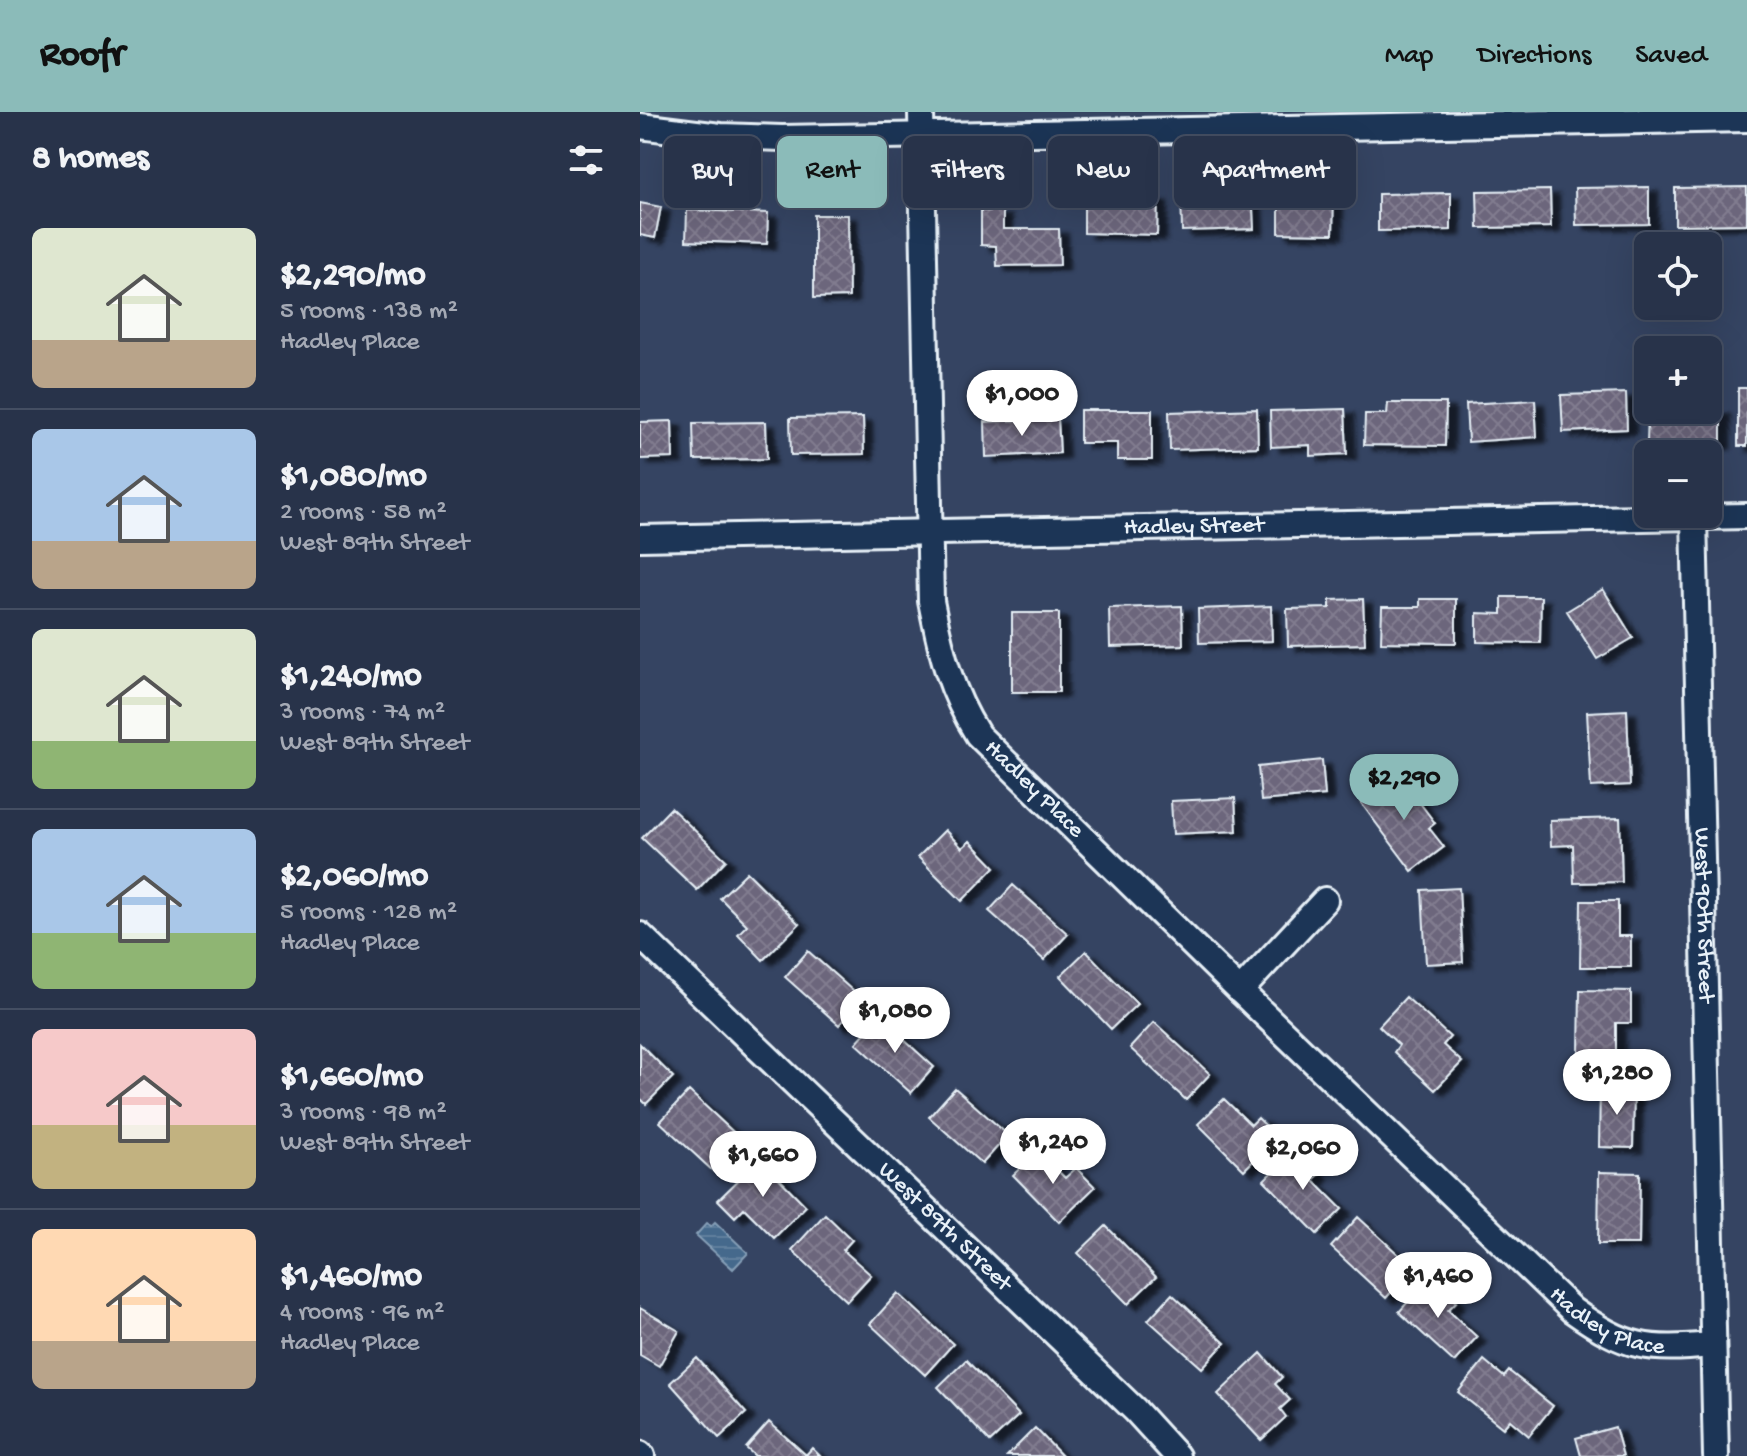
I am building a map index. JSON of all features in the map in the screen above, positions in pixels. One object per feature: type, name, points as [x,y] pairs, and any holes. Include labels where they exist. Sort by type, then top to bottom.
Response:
[{"type":"street","points":[[640,126],[720,136],[782,138],[922,124],[1747,119]]},
{"type":"street","points":[[922,124],[930,533]]},
{"type":"street","name":"Hadley Street","points":[[1722,516],[1747,516]]},
{"type":"street","name":"Hadley Street","points":[[640,538],[1634,518]]},
{"type":"street","name":"West 90th Street","points":[[1694,528],[1716,1456]]},
{"type":"street","name":"Hadley Place","points":[[930,533],[931,601],[944,664],[959,706],[978,735],[1572,1310],[1606,1334],[1641,1347],[1713,1345]]},
{"type":"street","points":[[1240,991],[1325,900]]},
{"type":"street","name":"West 89th Street","points":[[640,935],[1135,1410],[1177,1456]]},
{"type":"water","points":[[715,1222],[748,1253],[733,1269],[696,1235],[707,1223],[711,1226]]},
{"type":"building","points":[[1649,187],[1649,224],[1576,225],[1575,188]]},
{"type":"building","points":[[1747,187],[1747,224],[1675,225],[1675,188]]},
{"type":"building","points":[[1550,190],[1551,227],[1478,228],[1477,191]]},
{"type":"building","points":[[1451,193],[1451,230],[1378,231],[1378,194]]},
{"type":"building","points":[[640,203],[661,207],[655,238],[640,235]]},
{"type":"building","points":[[1084,208],[1158,208],[1157,235],[1084,233]]},
{"type":"building","points":[[1181,208],[1253,208],[1254,229],[1182,231]]},
{"type":"building","points":[[1279,208],[1334,208],[1333,234],[1279,233]]},
{"type":"building","points":[[687,210],[768,213],[767,244],[686,241]]},
{"type":"building","points":[[981,211],[1003,211],[1003,229],[1059,229],[1060,265],[997,266],[996,246],[981,245]]},
{"type":"building","points":[[814,215],[848,215],[849,297],[814,298]]},
{"type":"building","points":[[1738,388],[1747,388],[1747,446],[1738,446]]},
{"type":"building","points":[[1626,393],[1627,429],[1563,432],[1561,395]]},
{"type":"building","points":[[1535,400],[1537,437],[1468,442],[1466,404]]},
{"type":"building","points":[[1388,403],[1446,403],[1445,446],[1364,445],[1365,414],[1387,414]]},
{"type":"building","points":[[1257,409],[1258,447],[1170,450],[1169,412]]},
{"type":"building","points":[[1345,409],[1347,454],[1310,456],[1310,445],[1271,447],[1270,411]]},
{"type":"building","points":[[1080,410],[1152,410],[1152,460],[1117,460],[1117,443],[1080,443]]},
{"type":"building","points":[[863,417],[864,454],[791,455],[790,418]]},
{"type":"building","points":[[1058,418],[1060,453],[986,457],[985,422]]},
{"type":"building","points":[[672,421],[673,458],[640,459],[640,422]]},
{"type":"building","points":[[766,422],[767,459],[694,460],[693,423]]},
{"type":"building","points":[[1648,424],[1721,424],[1721,440],[1647,440]]},
{"type":"building","points":[[1603,589],[1633,638],[1597,659],[1567,611]]},
{"type":"building","points":[[1502,597],[1541,597],[1540,643],[1477,642],[1477,613],[1502,614]]},
{"type":"building","points":[[1363,599],[1365,644],[1288,646],[1287,609],[1330,608],[1330,600]]},
{"type":"building","points":[[1420,599],[1456,599],[1456,643],[1381,642],[1382,607],[1420,607]]},
{"type":"building","points":[[1182,606],[1183,645],[1110,647],[1109,608]]},
{"type":"building","points":[[1271,606],[1272,641],[1199,643],[1198,609]]},
{"type":"building","points":[[1012,613],[1059,613],[1059,692],[1012,692]]},
{"type":"building","points":[[1627,710],[1630,785],[1591,787],[1587,712]]},
{"type":"building","points":[[1322,760],[1325,795],[1261,801],[1258,767]]},
{"type":"building","points":[[1398,774],[1435,823],[1429,828],[1444,847],[1412,871],[1361,803]]},
{"type":"building","points":[[1235,798],[1237,831],[1173,834],[1171,801]]},
{"type":"building","points":[[671,808],[726,860],[697,890],[642,838]]},
{"type":"building","points":[[1620,818],[1622,882],[1574,883],[1573,845],[1551,846],[1550,820]]},
{"type":"building","points":[[945,830],[962,848],[970,841],[995,867],[962,901],[918,857]]},
{"type":"building","points":[[747,872],[799,924],[763,960],[738,934],[747,925],[720,898]]},
{"type":"building","points":[[1013,885],[1068,934],[1044,960],[989,911]]},
{"type":"building","points":[[1459,888],[1463,962],[1426,964],[1422,890]]},
{"type":"building","points":[[1581,901],[1618,901],[1618,936],[1631,936],[1631,967],[1580,967]]},
{"type":"building","points":[[808,951],[862,999],[839,1025],[785,977]]},
{"type":"building","points":[[1086,951],[1137,1004],[1111,1029],[1060,976]]},
{"type":"building","points":[[1580,990],[1631,991],[1631,1023],[1616,1023],[1616,1053],[1579,1053]]},
{"type":"building","points":[[1406,997],[1450,1037],[1443,1045],[1462,1062],[1435,1090],[1394,1052],[1399,1045],[1379,1026]]},
{"type":"building","points":[[879,1017],[934,1067],[911,1093],[856,1043]]},
{"type":"building","points":[[1154,1022],[1210,1074],[1186,1100],[1130,1048]]},
{"type":"building","points":[[640,1044],[673,1077],[646,1104],[640,1098]]},
{"type":"building","points":[[1600,1086],[1634,1086],[1633,1148],[1599,1147]]},
{"type":"building","points":[[955,1088],[1008,1135],[982,1164],[929,1117]]},
{"type":"building","points":[[689,1091],[743,1141],[714,1172],[660,1122]]},
{"type":"building","points":[[1224,1099],[1251,1125],[1258,1118],[1277,1137],[1244,1170],[1198,1124]]},
{"type":"building","points":[[1294,1150],[1319,1175],[1313,1180],[1342,1209],[1317,1234],[1264,1180]]},
{"type":"building","points":[[1038,1151],[1065,1178],[1076,1168],[1095,1187],[1059,1222],[1013,1175]]},
{"type":"building","points":[[760,1159],[806,1206],[774,1238],[744,1208],[735,1217],[718,1200]]},
{"type":"building","points":[[1599,1172],[1640,1173],[1639,1244],[1598,1244]]},
{"type":"building","points":[[825,1214],[852,1240],[843,1250],[871,1275],[847,1301],[792,1250]]},
{"type":"building","points":[[1358,1217],[1413,1268],[1386,1298],[1331,1247]]},
{"type":"building","points":[[1106,1226],[1156,1277],[1128,1304],[1078,1253]]},
{"type":"building","points":[[1429,1278],[1456,1302],[1448,1310],[1477,1337],[1454,1362],[1399,1312]]},
{"type":"building","points":[[898,1293],[953,1344],[925,1375],[870,1324]]},
{"type":"building","points":[[1172,1294],[1225,1343],[1202,1368],[1148,1320]]},
{"type":"building","points":[[640,1308],[679,1331],[659,1366],[640,1355]]},
{"type":"building","points":[[1261,1353],[1282,1377],[1275,1384],[1290,1400],[1280,1409],[1286,1417],[1261,1440],[1218,1394]]},
{"type":"building","points":[[697,1358],[746,1413],[719,1438],[670,1383]]},
{"type":"building","points":[[966,1360],[1019,1415],[990,1442],[938,1387]]},
{"type":"building","points":[[1484,1360],[1504,1377],[1509,1371],[1553,1406],[1529,1436],[1510,1420],[1503,1428],[1458,1392]]},
{"type":"building","points":[[769,1422],[806,1455],[812,1448],[820,1456],[755,1456],[746,1448]]},
{"type":"building","points":[[1615,1427],[1623,1456],[1581,1456],[1576,1438]]},
{"type":"building","points":[[1035,1428],[1062,1456],[1007,1456]]}]
